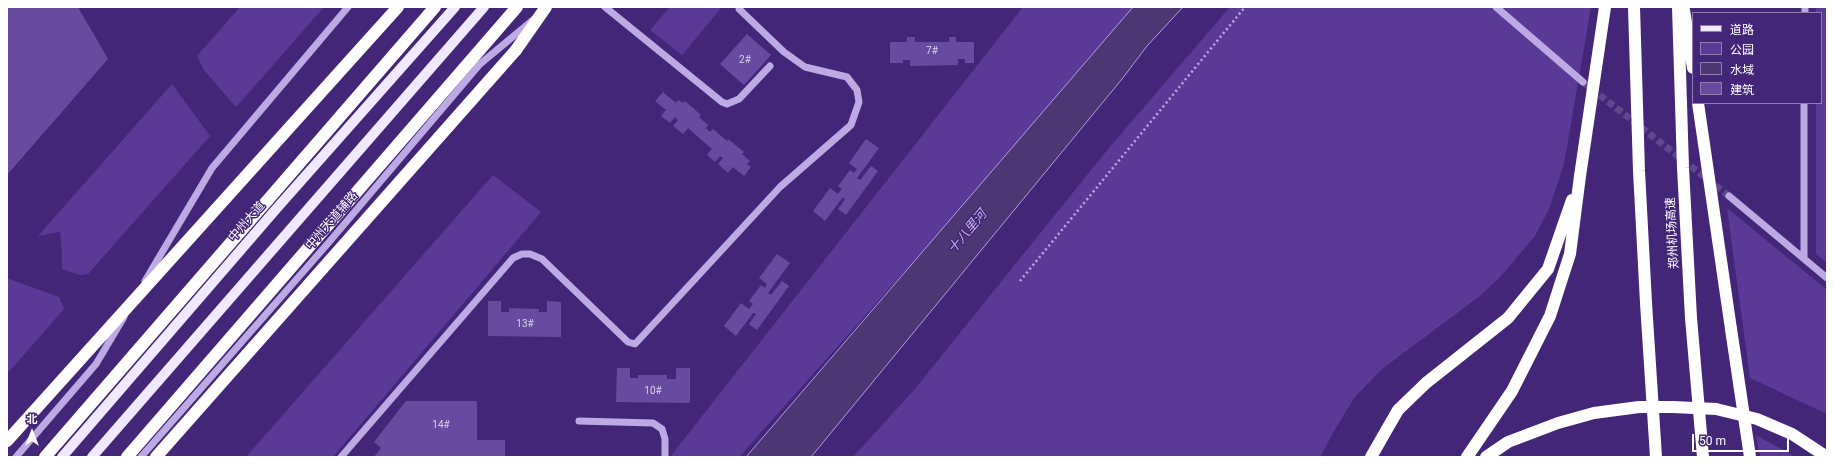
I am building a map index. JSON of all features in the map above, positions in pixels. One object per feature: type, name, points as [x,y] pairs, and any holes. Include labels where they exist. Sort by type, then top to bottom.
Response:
[{"type":"highway","points":[[7,441],[398,7]]},
{"type":"highway","name":"中州大道","points":[[45,457],[435,7]]},
{"type":"highway","points":[[127,457],[517,7]]},
{"type":"highway","points":[[156,457],[516,50],[547,7]]},
{"type":"highway","points":[[1467,457],[1512,391],[1550,316],[1570,254],[1605,7]]},
{"type":"highway","points":[[1634,7],[1639,171],[1656,457]]},
{"type":"highway","name":"郑州机场高速","points":[[1678,7],[1683,168],[1691,318],[1702,457]]},
{"type":"highway","points":[[1684,7],[1692,61]]},
{"type":"highway","points":[[1698,104],[1750,457]]},
{"type":"highway","points":[[1371,457],[1398,410],[1426,383],[1508,318],[1548,268],[1580,176]]},
{"type":"highway","points":[[1486,457],[1508,442],[1558,423],[1602,412],[1639,407],[1673,407],[1716,409],[1757,419],[1792,434],[1826,457]]},
{"type":"main road","name":"中州大道","points":[[62,457],[384,86],[455,7]]},
{"type":"main road","points":[[92,457],[484,7]]},
{"type":"street","points":[[16,457],[96,364],[212,168],[348,7]]},
{"type":"street","name":"中州大道辅路","points":[[141,457],[330,241],[480,64],[547,7]]},
{"type":"street","points":[[605,7],[722,102],[727,104],[739,99],[770,66]]},
{"type":"street","points":[[341,457],[513,258],[522,254],[530,254],[542,259],[628,342],[635,344],[780,187],[851,126],[859,102],[857,90],[847,77],[805,67],[784,52],[739,9],[740,7]]},
{"type":"street","points":[[1496,7],[1583,82]]},
{"type":"street","points":[[1804,104],[1804,258]]},
{"type":"street","points":[[1729,196],[1827,278]]},
{"type":"street","points":[[579,421],[653,423],[662,429],[665,439],[666,457]]},
{"type":"path","points":[[1020,281],[1245,7]]},
{"type":"green space","points":[[240,7],[324,7],[238,105],[235,106],[204,70],[197,56]]},
{"type":"green space","points":[[670,7],[722,7],[682,55],[650,30]]},
{"type":"green space","points":[[1023,7],[1141,7],[739,457],[670,457]]},
{"type":"green space","points":[[1230,7],[1591,7],[1564,164],[1549,209],[1535,236],[1501,276],[1480,296],[1382,369],[1354,398],[1320,457],[853,457],[914,390],[1108,149]]},
{"type":"green space","points":[[1816,7],[1827,7],[1827,263],[1816,254],[1816,104],[1822,104],[1822,12],[1816,12]]},
{"type":"green space","points":[[172,84],[210,136],[88,274],[80,275],[62,269],[60,232],[38,236]]},
{"type":"green space","points":[[493,175],[541,212],[333,457],[246,457]]},
{"type":"green space","points":[[1727,208],[1827,290],[1827,414],[1750,378]]},
{"type":"green space","points":[[7,278],[59,297],[64,309],[7,374]]},
{"type":"green space","points":[[1756,435],[1796,457],[1760,457]]},
{"type":"water","name":"十八里河","points":[[1133,7],[1183,7],[1147,46],[1122,79],[811,457],[746,457]]},
{"type":"building","points":[[7,7],[78,7],[108,59],[7,175]]},
{"type":"building","points":[[747,34],[771,55],[744,85],[720,64]]},
{"type":"building","points":[[907,37],[915,37],[915,42],[949,42],[949,37],[956,37],[956,42],[974,42],[974,63],[965,63],[965,59],[958,59],[958,65],[910,66],[910,60],[903,60],[903,63],[890,63],[890,42],[907,42]]},
{"type":"building","points":[[663,92],[676,103],[678,100],[683,103],[685,101],[701,115],[699,117],[708,125],[706,128],[710,132],[713,129],[727,141],[728,139],[744,152],[742,154],[750,161],[747,164],[751,167],[744,176],[733,167],[728,173],[718,164],[723,158],[720,156],[715,162],[707,155],[712,149],[688,128],[683,134],[673,126],[678,120],[675,117],[670,123],[661,116],[666,110],[655,101]]},
{"type":"building","points":[[866,139],[879,148],[857,178],[860,180],[871,166],[878,171],[846,215],[838,209],[845,199],[843,197],[825,221],[813,211],[830,188],[838,194],[842,189],[838,186],[850,170],[854,173],[857,169],[849,163]]},
{"type":"building","points":[[777,254],[790,263],[768,293],[771,295],[782,281],[789,286],[757,330],[749,324],[756,314],[753,313],[736,336],[724,326],[741,303],[749,309],[753,304],[749,301],[761,285],[765,288],[767,284],[759,278]]},
{"type":"building","points":[[488,301],[501,301],[501,312],[509,312],[509,308],[539,309],[539,312],[547,312],[547,301],[561,302],[561,337],[488,336]]},
{"type":"building","points":[[617,368],[630,368],[630,378],[638,378],[638,375],[667,375],[667,379],[676,379],[676,368],[690,368],[690,403],[616,402]]},
{"type":"building","points":[[406,401],[477,401],[477,440],[505,440],[505,457],[374,457],[381,448],[374,442]]},
{"type":"tunnel","points":[[1583,82],[1729,196]]}]
